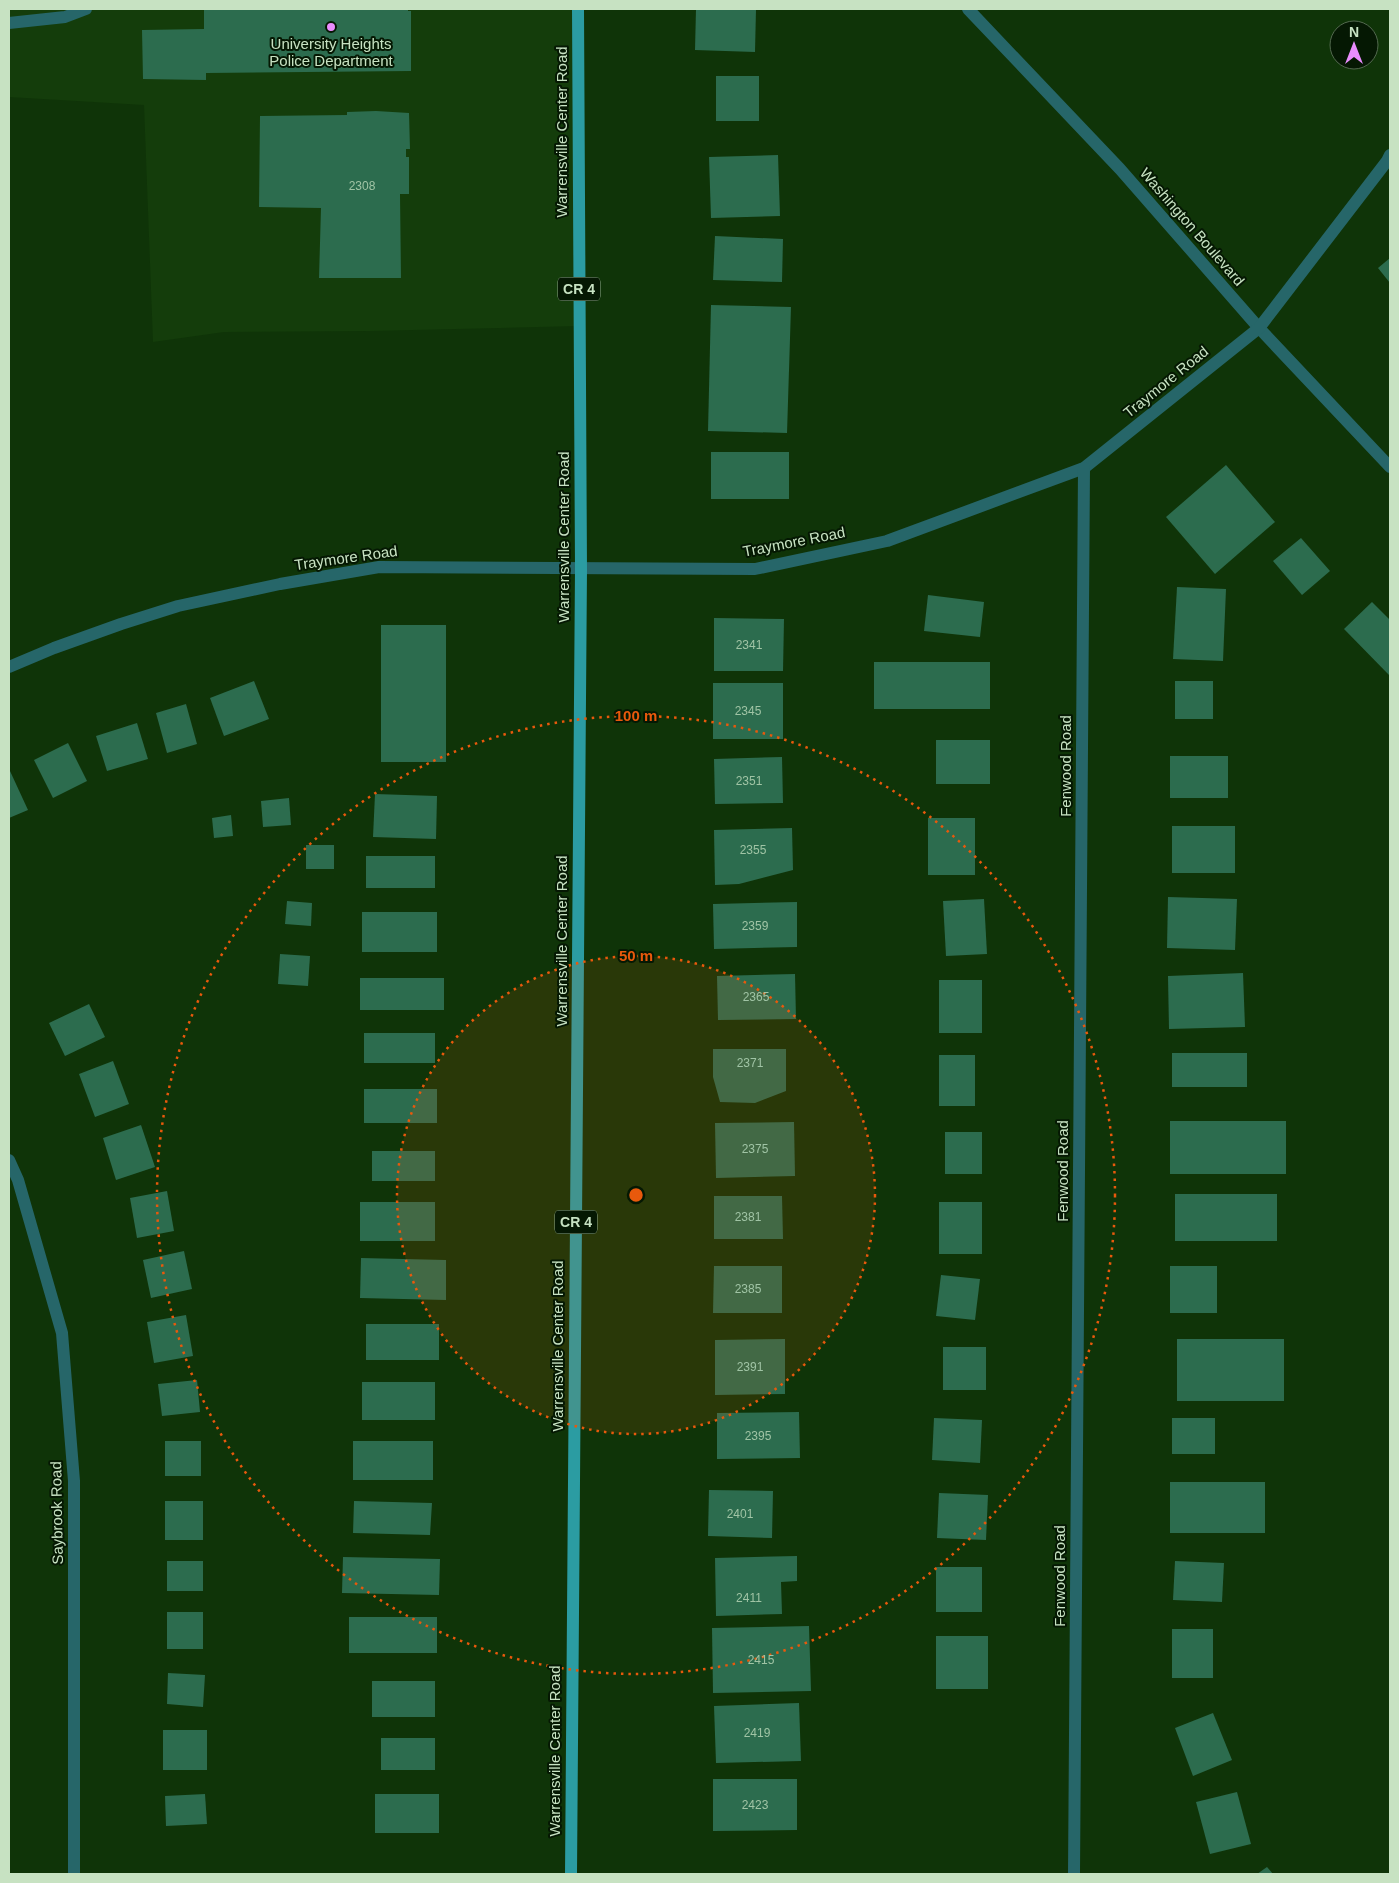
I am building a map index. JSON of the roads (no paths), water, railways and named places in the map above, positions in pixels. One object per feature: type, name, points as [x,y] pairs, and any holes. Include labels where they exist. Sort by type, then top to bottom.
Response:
[{"type":"main road","name":"Warrensville Center Road","points":[[571,1874],[581,569],[578,9]]},
{"type":"street","points":[[9,23],[65,17],[86,9]]},
{"type":"street","name":"Washington Boulevard","points":[[968,9],[1120,170],[1259,328],[1390,468]]},
{"type":"street","name":"Traymore Road","points":[[9,667],[54,648],[178,606],[280,584],[371,568],[406,566],[755,569],[887,541],[1084,468],[1259,328],[1387,162],[1390,155]]},
{"type":"street","name":"Fenwood Road","points":[[1074,1874],[1084,468]]},
{"type":"street","name":"Saybrook Road","points":[[9,1160],[18,1180],[62,1333],[74,1481],[74,1874]]},
{"type":"place","name":"University Heights Police Department","points":[[331,27]]}]
